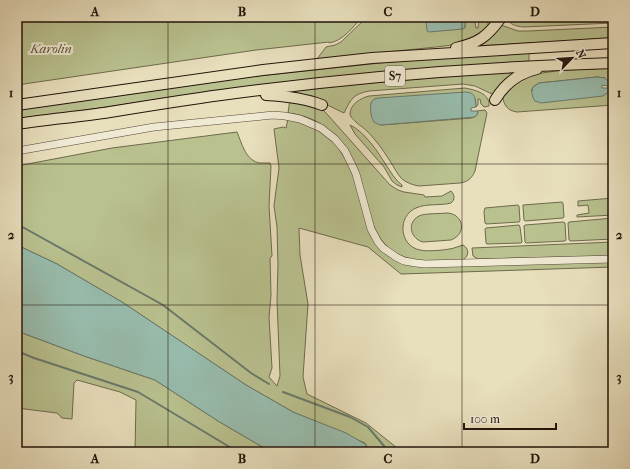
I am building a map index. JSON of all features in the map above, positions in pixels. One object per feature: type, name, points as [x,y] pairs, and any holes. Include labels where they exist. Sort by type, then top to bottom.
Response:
[{"type":"highway","points":[[423,55],[472,44],[483,37],[500,19]]},
{"type":"highway","name":"S7","points":[[17,106],[263,70],[372,58],[613,43]]},
{"type":"highway","name":"S7","points":[[17,124],[98,114],[222,95],[341,81],[423,73],[570,64],[613,63]]},
{"type":"highway","points":[[495,100],[507,84],[523,74],[532,70],[570,64]]},
{"type":"highway","points":[[222,95],[263,94],[308,100],[322,105]]},
{"type":"street","points":[[17,151],[154,127],[273,115],[294,117],[307,121],[321,128],[341,146],[356,174],[368,221],[375,236],[383,248],[396,257],[416,263],[426,264],[613,259]]},
{"type":"green space","name":"Karolin","points":[[17,17],[362,17],[343,37],[329,43],[256,50],[17,85]]},
{"type":"green space","points":[[367,17],[475,17],[428,19],[465,28],[465,21],[473,20],[476,28],[478,28],[480,20],[487,17],[488,26],[485,31],[461,44],[317,59],[326,47],[341,42]]},
{"type":"green space","points":[[507,17],[515,17],[515,19],[518,19],[518,17],[526,17],[528,20],[613,17],[613,23],[523,27],[515,26],[508,20]]},
{"type":"green space","points":[[501,25],[518,31],[613,27],[613,38],[476,46]]},
{"type":"green space","points":[[529,51],[529,61],[181,96],[17,120],[17,110],[229,79],[390,62]]},
{"type":"green space","points":[[613,68],[613,86],[609,86],[610,83],[605,78],[597,77],[539,83],[533,87],[531,91],[610,91],[609,88],[613,90],[613,105],[517,112],[509,109],[504,102],[503,96],[512,84],[535,74],[563,70]]},
{"type":"green space","points":[[517,71],[492,94],[475,86],[463,84],[369,91],[359,94],[353,98],[344,113],[317,100],[287,92],[369,83]]},
{"type":"green space","points":[[465,88],[477,91],[484,95],[489,102],[489,106],[484,107],[481,104],[480,99],[478,99],[478,105],[476,107],[475,99],[375,99],[371,103],[381,125],[472,118],[476,116],[478,113],[477,111],[485,110],[487,113],[475,171],[473,176],[465,182],[419,186],[406,182],[399,175],[373,138],[367,131],[354,121],[350,114],[350,110],[354,104],[369,96]]},
{"type":"green space","points":[[290,99],[321,108],[390,185],[398,190],[424,195],[425,197],[442,196],[451,191],[454,197],[451,203],[420,206],[410,212],[403,224],[404,237],[413,247],[423,251],[454,248],[463,245],[468,251],[466,257],[462,260],[424,261],[409,259],[390,249],[381,239],[375,228],[359,174],[346,149],[321,124],[307,117],[288,113]]},
{"type":"green space","points":[[288,119],[295,120],[321,132],[334,142],[349,165],[382,251],[398,262],[613,261],[613,267],[401,274],[368,247],[299,228],[300,255],[308,304],[303,377],[307,394],[366,423],[402,452],[370,452],[365,443],[293,412],[246,385],[122,302],[57,264],[17,245],[17,166],[112,148],[237,132],[245,151],[251,159],[255,162],[270,163],[271,166],[269,206],[272,256],[270,258],[271,295],[269,317],[272,368],[269,377],[277,386],[280,376],[277,300],[277,227],[274,206],[279,168],[274,129],[283,127],[286,128]]},
{"type":"green space","points":[[350,125],[361,132],[371,143],[402,187],[392,181],[384,167],[355,134]]},
{"type":"green space","points":[[613,198],[613,215],[577,217],[577,215],[589,213],[588,205],[578,206],[578,201]]},
{"type":"green space","points":[[562,202],[563,218],[524,220],[523,205]]},
{"type":"green space","points":[[518,205],[519,222],[485,223],[485,208]]},
{"type":"green space","points":[[453,214],[460,220],[461,229],[460,233],[456,237],[451,240],[423,242],[415,238],[411,227],[415,219],[422,215]]},
{"type":"green space","points":[[613,218],[613,239],[569,240],[569,222]]},
{"type":"green space","points":[[565,223],[565,241],[525,242],[525,225]]},
{"type":"green space","points":[[519,225],[521,243],[486,243],[486,228]]},
{"type":"green space","points":[[613,242],[613,256],[478,259],[473,256],[472,248]]},
{"type":"green space","points":[[17,331],[155,380],[218,421],[271,452],[135,452],[136,400],[120,392],[77,380],[74,383],[72,419],[62,418],[57,413],[17,408]]},
{"type":"shaded area","points":[[463,17],[465,27],[463,29],[427,31],[426,21],[428,19]]},
{"type":"shaded area","points":[[526,17],[611,17],[528,20]]},
{"type":"shaded area","points":[[597,77],[605,78],[610,83],[609,86],[602,85],[602,88],[609,88],[610,91],[603,96],[541,103],[535,101],[533,96],[533,87],[539,83]]},
{"type":"shaded area","points":[[466,92],[474,96],[476,107],[471,108],[471,111],[477,111],[478,113],[475,117],[381,125],[374,122],[371,115],[371,103],[373,100],[378,98]]},
{"type":"shaded area","points":[[17,245],[57,264],[122,302],[246,385],[293,412],[346,433],[365,444],[370,452],[271,452],[218,421],[155,380],[17,331]]},
{"type":"waterway","points":[[17,224],[163,305],[251,373],[269,384]]},
{"type":"waterway","points":[[17,351],[138,392],[238,452]]},
{"type":"waterway","points":[[283,392],[350,417],[368,427],[389,452]]}]
